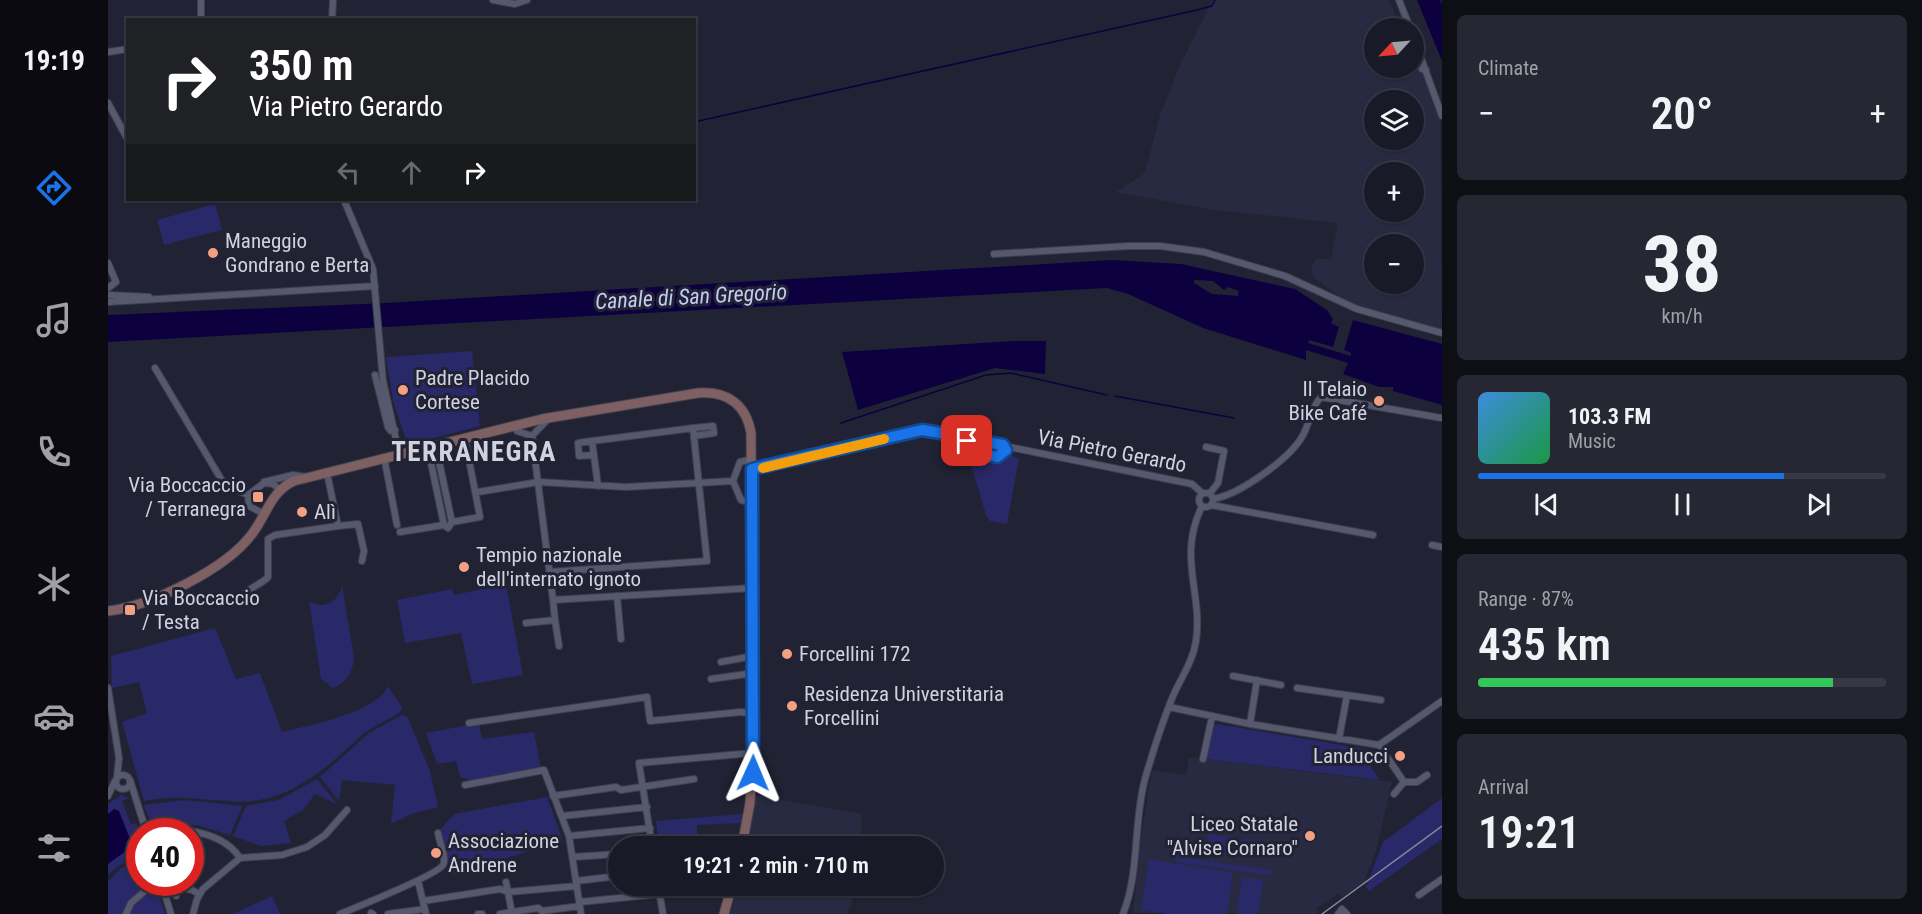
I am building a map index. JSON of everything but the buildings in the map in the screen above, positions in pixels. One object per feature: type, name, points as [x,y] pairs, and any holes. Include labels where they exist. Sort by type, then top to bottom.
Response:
[{"type":"street","points":[[201,0],[201,18]]},
{"type":"street","points":[[332,18],[333,0]]},
{"type":"street","points":[[493,0],[514,4],[527,0]]},
{"type":"street","points":[[1399,0],[1406,18]]},
{"type":"street","points":[[108,52],[126,49]]},
{"type":"street","points":[[1424,65],[1442,116]]},
{"type":"street","points":[[108,103],[126,136]]},
{"type":"street","points":[[344,201],[369,256],[375,289],[383,381],[399,453]]},
{"type":"street","points":[[994,254],[1129,246],[1160,246],[1204,252],[1285,276],[1357,309],[1442,333]]},
{"type":"street","points":[[108,263],[116,282],[108,288]]},
{"type":"street","points":[[108,302],[375,289]]},
{"type":"street","points":[[108,295],[147,296],[153,300]]},
{"type":"street","points":[[155,368],[220,479],[230,487],[248,495]]},
{"type":"street","points":[[375,375],[388,427],[391,431],[395,430]]},
{"type":"street","points":[[108,611],[141,604],[196,577],[242,546],[280,490],[289,483],[399,453],[432,448],[550,417],[698,393],[719,393],[736,401],[744,411],[751,433],[754,714],[750,803],[744,836]]},
{"type":"street","points":[[1123,914],[1131,887],[1141,797],[1169,708],[1196,644],[1196,614],[1190,554],[1194,530],[1202,506],[1211,499],[1245,486],[1277,462],[1301,438],[1321,397],[1442,418]]},
{"type":"street","points":[[532,436],[550,417]]},
{"type":"street","points":[[513,425],[517,431],[532,436]]},
{"type":"street","points":[[594,455],[579,456],[578,443],[713,426],[714,433],[694,436]]},
{"type":"street","points":[[550,572],[706,561],[693,428]]},
{"type":"street","name":"Via Pietro Gerardo","points":[[752,464],[922,430],[953,435],[963,440],[970,451],[997,457],[1007,448]]},
{"type":"street","points":[[532,436],[558,646]]},
{"type":"street","points":[[384,457],[399,529],[444,525],[448,528],[452,522],[480,517],[465,439]]},
{"type":"street","name":"Via Pietro Gerardo","points":[[963,440],[970,439],[1192,484],[1211,499],[1218,483],[1224,451],[1206,447]]},
{"type":"street","points":[[592,441],[598,486]]},
{"type":"street","points":[[432,448],[452,522]]},
{"type":"street","points":[[432,448],[444,525]]},
{"type":"street","points":[[751,503],[741,500],[733,481],[740,462],[752,464]]},
{"type":"street","points":[[327,473],[338,526]]},
{"type":"street","points":[[248,495],[261,484],[284,476],[306,478]]},
{"type":"street","points":[[478,492],[539,483],[598,486],[733,481]]},
{"type":"street","points":[[261,484],[268,482],[280,490]]},
{"type":"street","points":[[1202,493],[1198,499],[1202,506]]},
{"type":"street","points":[[248,495],[249,506],[264,514]]},
{"type":"street","points":[[1211,499],[1373,535]]},
{"type":"street","points":[[242,598],[245,593],[268,577],[268,539],[275,535],[358,524],[364,551],[362,561]]},
{"type":"street","points":[[1432,545],[1442,547]]},
{"type":"street","points":[[553,600],[753,588]]},
{"type":"street","points":[[617,596],[621,639]]},
{"type":"street","points":[[526,623],[555,620]]},
{"type":"street","points":[[721,662],[753,656]]},
{"type":"street","points":[[711,679],[754,673]]},
{"type":"street","points":[[1233,676],[1281,685]]},
{"type":"street","points":[[1251,724],[1257,680]]},
{"type":"street","points":[[108,688],[119,760],[116,779],[110,794]]},
{"type":"street","points":[[1297,688],[1381,700]]},
{"type":"street","points":[[1339,739],[1347,695]]},
{"type":"street","points":[[469,723],[647,697],[650,721],[741,712],[754,714]]},
{"type":"street","points":[[1169,708],[1379,745],[1440,702],[1442,710]]},
{"type":"street","points":[[1203,759],[1212,717]]},
{"type":"street","points":[[1379,745],[1404,782]]},
{"type":"street","points":[[651,836],[639,763],[753,753]]},
{"type":"street","points":[[119,760],[129,779],[141,818]]},
{"type":"street","points":[[465,785],[544,770],[569,836],[581,907]]},
{"type":"street","points":[[116,779],[121,775],[129,779]]},
{"type":"street","points":[[1404,782],[1416,782],[1427,775]]},
{"type":"street","points":[[116,779],[122,789],[133,794]]},
{"type":"street","points":[[110,794],[128,787],[129,779]]},
{"type":"street","points":[[553,796],[616,787],[621,790],[694,779]]},
{"type":"street","points":[[1394,794],[1404,782]]},
{"type":"street","points":[[562,816],[646,807]]},
{"type":"street","points":[[204,889],[218,874],[240,858],[282,855],[307,847],[325,835],[347,810]]},
{"type":"street","points":[[569,836],[650,828]]},
{"type":"street","points":[[340,914],[418,881],[444,865],[438,833]]},
{"type":"street","points":[[204,835],[218,839],[233,848],[240,858]]},
{"type":"street","points":[[573,857],[608,855]]},
{"type":"street","points":[[423,901],[500,890],[577,884],[608,878]]},
{"type":"street","points":[[1419,894],[1442,879]]},
{"type":"street","points":[[388,914],[425,911],[418,881]]},
{"type":"street","points":[[506,882],[512,913]]},
{"type":"street","points":[[126,914],[131,903],[139,896]]},
{"type":"street","points":[[165,896],[171,914]]},
{"type":"street","points":[[193,914],[198,896]]},
{"type":"street","points":[[500,914],[581,907],[647,896]]},
{"type":"street","points":[[659,896],[663,914]]},
{"type":"street","points":[[724,914],[729,896]]},
{"type":"street","points":[[1338,914],[1342,909],[1347,914]]},
{"type":"shaded area","points":[[1213,0],[1389,0],[1396,18],[1364,18],[1364,78],[1424,78],[1424,69],[1440,112],[1442,330],[1350,304],[1313,277],[1311,269],[1316,259],[1331,259],[1338,223],[1215,210],[1116,192],[1145,173],[1160,115],[1180,65]]},
{"type":"shaded area","points":[[215,204],[222,230],[164,245],[157,220]]},
{"type":"shaded area","points":[[472,351],[480,426],[415,443],[406,440],[393,401],[386,357]]},
{"type":"shaded area","points":[[1005,454],[1019,458],[1007,524],[990,521],[986,515],[969,458],[999,463]]},
{"type":"shaded area","points":[[342,584],[354,658],[348,676],[333,688],[321,679],[309,601],[320,605],[330,603],[338,595]]},
{"type":"shaded area","points":[[506,584],[523,675],[472,684],[461,633],[405,643],[397,600],[452,589],[454,595]]},
{"type":"shaded area","points":[[215,628],[236,679],[260,673],[282,732],[324,722],[357,710],[382,695],[388,686],[403,709],[366,732],[316,774],[284,793],[266,799],[247,801],[175,798],[144,801],[122,722],[147,713],[139,682],[112,688],[111,656]]},
{"type":"shaded area","points":[[402,715],[407,716],[430,771],[438,807],[414,813],[391,824],[395,785],[342,780],[339,801],[320,777],[369,733]]},
{"type":"shaded area","points":[[479,723],[482,739],[534,732],[541,768],[473,781],[460,777],[456,761],[437,764],[426,733]]},
{"type":"shaded area","points":[[1217,724],[1377,751],[1378,755],[1368,762],[1380,780],[1206,759],[1213,726]]},
{"type":"shaded area","points":[[1189,757],[1392,782],[1376,851],[1364,882],[1342,897],[1338,893],[1317,908],[1319,912],[1316,914],[1133,913],[1142,831],[1152,770],[1186,775]]},
{"type":"shaded area","points":[[317,779],[337,804],[315,794],[303,810],[284,821],[291,843],[261,846],[233,836],[246,806],[279,800]]},
{"type":"shaded area","points":[[121,795],[129,798],[122,801],[129,818],[126,818],[126,861],[108,874],[108,804]]},
{"type":"shaded area","points":[[755,795],[861,814],[861,836],[749,836]]},
{"type":"shaded area","points":[[547,797],[563,841],[450,875],[440,830],[454,814]]},
{"type":"shaded area","points":[[1442,798],[1442,839],[1369,891],[1366,887],[1383,842]]},
{"type":"shaded area","points":[[185,800],[242,807],[230,835],[204,827],[204,818],[149,818],[144,805]]},
{"type":"shaded area","points":[[742,814],[741,823],[697,825],[698,836],[658,836],[656,821]]},
{"type":"shaded area","points":[[1208,834],[1238,838],[1235,856],[1206,852]]},
{"type":"shaded area","points":[[1243,839],[1263,842],[1261,856],[1241,854]]},
{"type":"shaded area","points":[[1177,852],[1181,853],[1181,857],[1271,870],[1270,875],[1176,862]]},
{"type":"shaded area","points":[[1149,859],[1233,873],[1227,914],[1167,914],[1141,910]]},
{"type":"shaded area","points":[[126,865],[126,896],[160,896],[165,914],[108,914],[108,882]]},
{"type":"shaded area","points":[[1242,877],[1263,880],[1258,914],[1237,914]]},
{"type":"shaded area","points":[[272,896],[280,914],[233,914]]},
{"type":"shaded area","points":[[735,896],[854,896],[847,914],[730,914]]},
{"type":"water","points":[[1417,0],[1440,0],[1442,5],[1442,61]]},
{"type":"water","name":"Canale di San Gregorio","points":[[1112,260],[1181,264],[1295,289],[1327,310],[1333,319],[1331,323],[1339,327],[1333,347],[1309,340],[1308,343],[1351,356],[1351,353],[1344,350],[1353,320],[1442,344],[1442,405],[1393,391],[1393,387],[1379,387],[1343,374],[1348,363],[1306,350],[1306,360],[1203,328],[1128,294],[1107,288],[108,342],[108,315],[385,303]],"holes":[[[1194,280],[1213,281],[1224,290],[1228,287],[1239,291],[1238,296],[1212,294],[1194,283]]]},
{"type":"water","points":[[1012,341],[1046,341],[1045,374],[995,368],[858,410],[842,352]]},
{"type":"water","points":[[114,809],[119,811],[126,829],[126,851],[108,864],[108,814]]},
{"type":"waterway","points":[[696,122],[1197,10],[1212,6],[1215,0]]},
{"type":"waterway","points":[[841,423],[986,375],[1011,373],[1107,395]]},
{"type":"waterway","points":[[1115,396],[1234,418]]},
{"type":"tram line","points":[[1322,914],[1442,826]]},
{"type":"slow traffic","points":[[763,468],[884,439]]},
{"type":"place","name":"Maneggio Gondrano e Berta","points":[[213,253]]},
{"type":"place","name":"Padre Placido Cortese","points":[[403,390]]},
{"type":"place","name":"Il Telaio Bike Café","points":[[1379,401]]},
{"type":"place","name":"Via Boccaccio / Terranegra","points":[[258,497]]},
{"type":"place","name":"Alì","points":[[302,512]]},
{"type":"place","name":"Tempio nazionale dell'internato ignoto","points":[[464,567]]},
{"type":"place","name":"Via Boccaccio / Testa","points":[[130,610]]},
{"type":"place","name":"Forcellini 172","points":[[787,654]]},
{"type":"place","name":"Residenza Universtitaria Forcellini","points":[[792,706]]},
{"type":"place","name":"Landucci","points":[[1400,756]]},
{"type":"place","name":"Liceo Statale \"Alvise Cornaro\"","points":[[1310,836]]},
{"type":"place","name":"Associazione Andrene","points":[[436,853]]},
{"type":"district","name":"TERRANEGRA","points":[[474,452]]},
{"type":"route","points":[[753,773],[752,469],[927,429],[959,436],[971,451],[997,457],[1002,456],[1006,450],[1003,445],[970,439],[967,441]]}]
